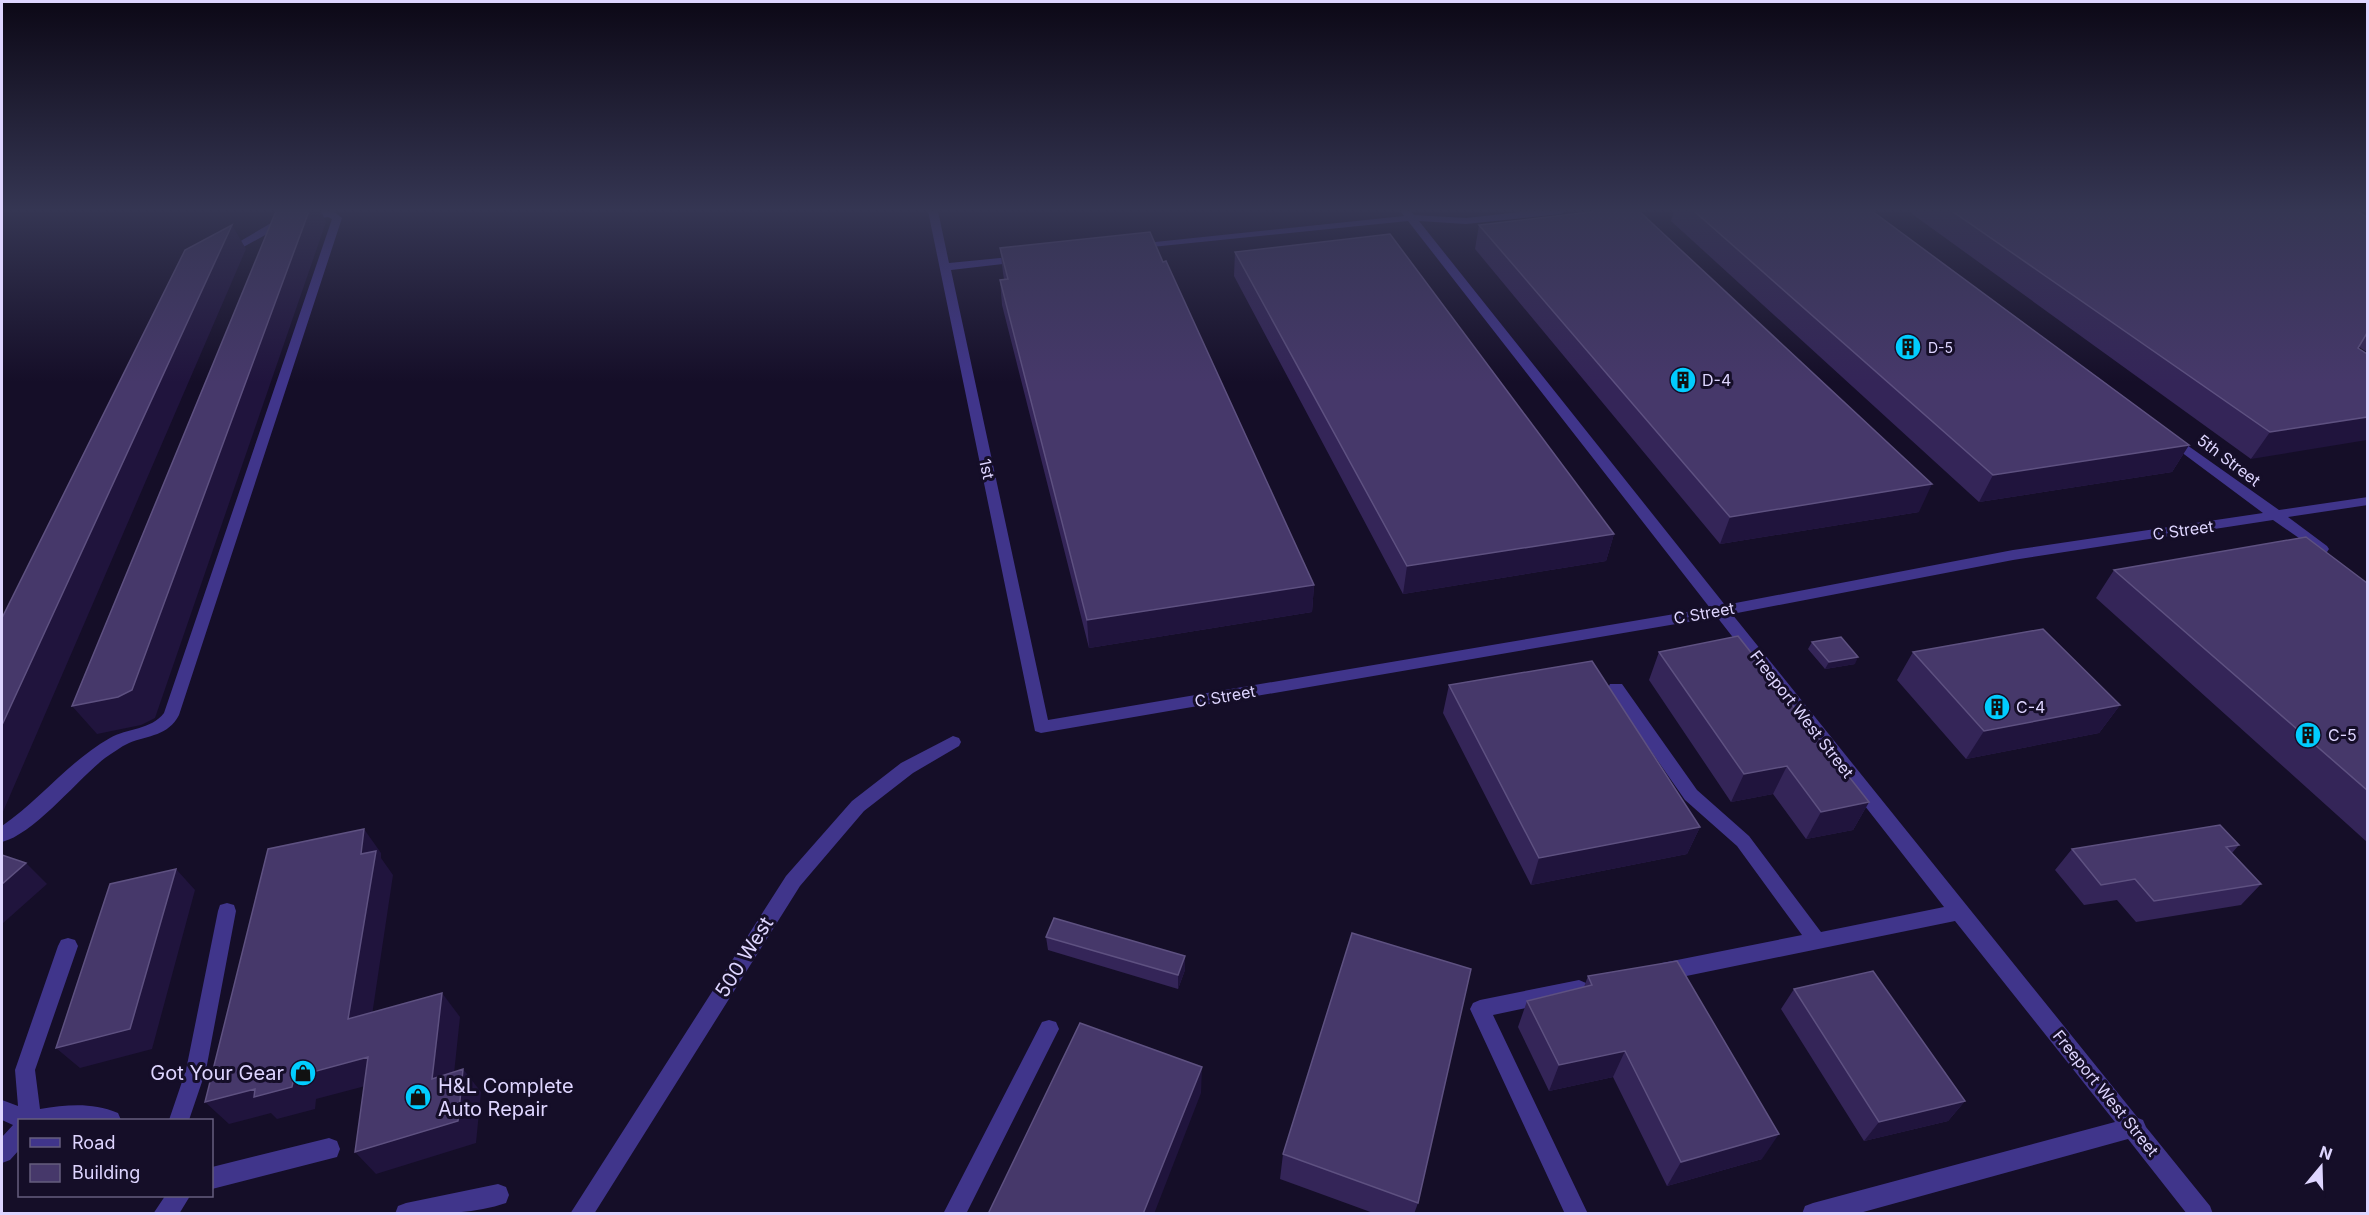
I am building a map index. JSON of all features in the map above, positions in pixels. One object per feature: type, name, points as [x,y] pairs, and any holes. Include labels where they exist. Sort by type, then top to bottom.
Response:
[{"type":"street","points":[[2,835],[21,824],[117,741],[154,731],[167,723],[320,268]]},
{"type":"street","name":"1st","points":[[945,268],[1041,728]]},
{"type":"street","name":"Freeport West Street","points":[[1450,268],[1959,912],[2135,1127],[2202,1214]]},
{"type":"street","name":"5th Street","points":[[2163,431],[2332,557]]},
{"type":"street","name":"C Street","points":[[1041,728],[1720,611],[2013,555],[2278,517],[2367,501]]},
{"type":"street","points":[[1616,688],[1691,795],[1743,841],[1817,941]]},
{"type":"street","name":"500 West","points":[[581,1214],[793,881],[858,806],[907,768],[953,742]]},
{"type":"street","points":[[179,1119],[196,1070],[227,911]]},
{"type":"street","points":[[1643,976],[1959,912]]},
{"type":"street","points":[[28,1119],[25,1070],[68,946]]},
{"type":"street","points":[[1577,1214],[1480,1009],[1596,985]]},
{"type":"street","points":[[954,1214],[1049,1029]]},
{"type":"street","points":[[2,1110],[25,1119]]},
{"type":"street","points":[[42,1119],[78,1114],[105,1119]]},
{"type":"street","points":[[1813,1214],[2135,1127]]},
{"type":"street","points":[[2,1152],[18,1135]]},
{"type":"street","points":[[213,1178],[329,1149]]},
{"type":"street","points":[[406,1214],[498,1195]]},
{"type":"street","points":[[164,1214],[178,1197]]},
{"type":"building","points":[[176,268],[212,268],[2,725],[2,618]]},
{"type":"building","points":[[253,268],[288,268],[132,690],[118,697],[72,706]]},
{"type":"building","points":[[1005,268],[1169,268],[1314,585],[1087,620],[1000,280],[1008,279]]},
{"type":"building","points":[[1244,268],[1415,268],[1614,534],[1407,566]]},
{"type":"building","name":"D-4","points":[[1516,268],[1700,268],[1932,484],[1730,517]]},
{"type":"building","points":[[1758,268],[1949,268],[2189,445],[1993,475]]},
{"type":"building","points":[[2034,268],[2367,268],[2367,333],[2358,348],[2367,354],[2367,417],[2270,432]]},
{"type":"building","name":"C-5","points":[[2306,537],[2367,583],[2367,790],[2114,570]]},
{"type":"building","points":[[2043,629],[2120,705],[1984,731],[1913,652]]},
{"type":"building","points":[[1738,636],[1869,802],[1821,812],[1787,766],[1744,774],[1659,652]]},
{"type":"building","points":[[1841,637],[1858,657],[1829,662],[1812,642]]},
{"type":"building","points":[[1592,661],[1700,827],[1539,858],[1449,685]]},
{"type":"building","points":[[2220,825],[2239,845],[2226,847],[2261,884],[2154,901],[2135,879],[2101,885],[2072,849]]},
{"type":"building","points":[[364,829],[361,854],[376,851],[348,1019],[442,993],[432,1079],[463,1069],[458,1121],[355,1152],[368,1057],[294,1077],[292,1087],[254,1097],[255,1089],[205,1102],[268,849]]},
{"type":"building","points":[[2,855],[26,863],[2,884]]},
{"type":"building","points":[[176,869],[130,1029],[56,1048],[110,884]]},
{"type":"building","points":[[1054,918],[1185,956],[1178,975],[1046,937]]},
{"type":"building","points":[[1352,933],[1471,969],[1418,1203],[1283,1154]]},
{"type":"building","points":[[1677,961],[1779,1134],[1681,1162],[1625,1051],[1559,1065],[1527,1001],[1592,985],[1588,976]]},
{"type":"building","points":[[1873,971],[1965,1101],[1879,1122],[1794,989]]},
{"type":"building","points":[[1080,1023],[1202,1067],[1143,1214],[988,1214]]},
{"type":"place","name":"D-5","points":[[1908,347]]},
{"type":"place","name":"D-4","points":[[1683,380]]},
{"type":"place","name":"C-4","points":[[1997,707]]},
{"type":"place","name":"C-5","points":[[2308,735]]},
{"type":"place","name":"Got Your Gear","points":[[303,1073]]},
{"type":"place","name":"H&L Complete Auto Repair","points":[[418,1097]]}]
